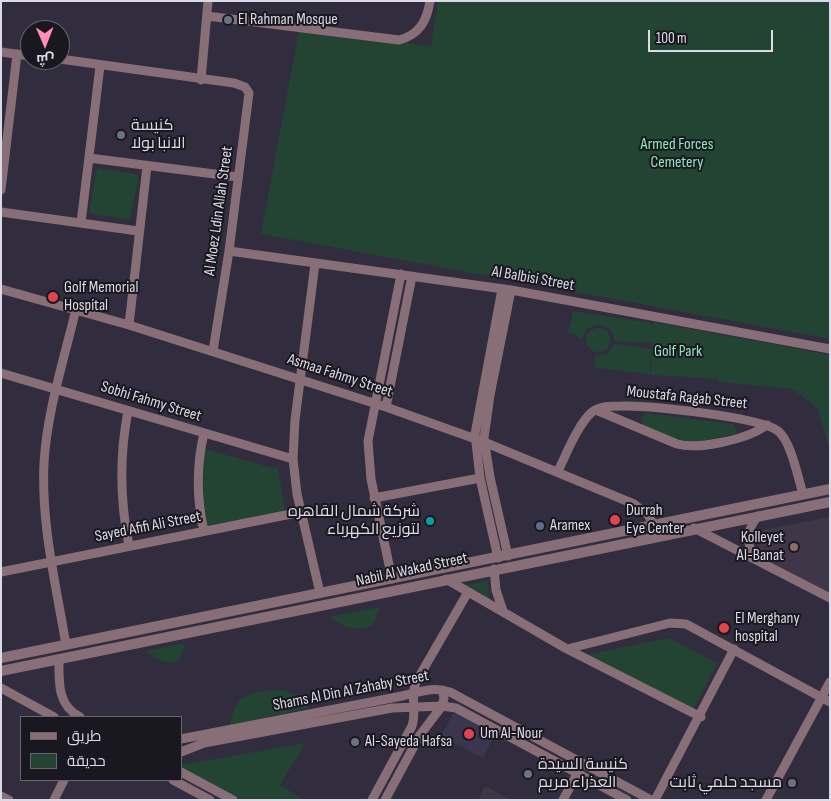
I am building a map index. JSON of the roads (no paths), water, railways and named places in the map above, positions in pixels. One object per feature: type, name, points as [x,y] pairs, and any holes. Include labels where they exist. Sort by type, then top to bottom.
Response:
[{"type":"street","points":[[70,62],[201,80],[208,1]]},
{"type":"street","points":[[207,16],[399,40],[412,35],[422,26],[428,13],[430,1]]},
{"type":"street","points":[[1,52],[18,54],[5,138],[1,190]]},
{"type":"street","points":[[81,223],[100,66]]},
{"type":"street","name":"Al Moez Ldin Allah Street","points":[[201,80],[234,83],[245,87],[249,93],[229,251],[213,351]]},
{"type":"street","points":[[89,158],[238,177]]},
{"type":"street","points":[[129,325],[138,230],[147,166]]},
{"type":"street","points":[[1,212],[138,230]]},
{"type":"street","name":"Al Balbisi Street","points":[[229,251],[507,289],[830,349]]},
{"type":"street","points":[[315,264],[294,420],[293,459],[301,512],[320,593]]},
{"type":"street","points":[[392,579],[374,498],[368,460],[368,441],[401,274]]},
{"type":"street","points":[[386,407],[412,276]]},
{"type":"street","name":"Asmaa Fahmy Street","points":[[1,289],[213,351],[374,403],[480,440],[634,504],[648,515],[654,525]]},
{"type":"street","points":[[503,557],[480,478],[480,440],[507,289]]},
{"type":"street","points":[[66,645],[45,513],[44,471],[46,438],[56,388],[76,310]]},
{"type":"street","name":"Sobhi Fahmy Street","points":[[1,373],[293,459]]},
{"type":"street","name":"Moustafa Ragab Street","points":[[596,410],[607,406],[632,406],[745,419],[766,425],[778,430],[785,439],[803,494]]},
{"type":"street","points":[[627,423],[632,406]]},
{"type":"street","points":[[558,472],[583,423],[596,410],[677,444],[696,446],[750,434],[766,425]]},
{"type":"street","points":[[128,411],[122,450],[121,489],[129,546]]},
{"type":"street","points":[[204,433],[198,482],[199,511],[204,531]]},
{"type":"street","points":[[480,440],[490,477],[503,557]]},
{"type":"street","points":[[374,498],[480,478]]},
{"type":"street","name":"Nabil Al Wakad Street","points":[[1,658],[830,489]]},
{"type":"street","name":"Nabil Al Wakad Street","points":[[1,671],[446,578],[830,502]]},
{"type":"street","name":"Sayed Afifi Ali Street","points":[[1,572],[301,512]]},
{"type":"street","points":[[758,516],[749,531],[748,540],[750,548],[760,562]]},
{"type":"street","points":[[694,528],[830,598]]},
{"type":"street","points":[[494,569],[496,590],[503,612]]},
{"type":"street","points":[[446,578],[567,649],[700,717]]},
{"type":"street","points":[[372,800],[410,731],[414,717],[412,693],[419,676],[468,592]]},
{"type":"street","points":[[245,609],[246,620]]},
{"type":"street","points":[[567,649],[660,625],[678,623],[694,627],[826,700]]},
{"type":"street","points":[[655,800],[734,649]]},
{"type":"street","points":[[59,659],[58,682],[61,696],[69,710],[78,716]]},
{"type":"street","points":[[766,800],[826,700],[830,682]]},
{"type":"street","points":[[1,688],[52,716]]},
{"type":"street","name":"Shams Al Din Al Zahaby Street","points":[[182,751],[203,739],[424,689],[442,690],[651,800]]},
{"type":"street","points":[[385,800],[420,735],[442,706],[444,698],[442,690]]},
{"type":"street","name":"Shams Al Din Al Zahaby Street","points":[[182,739],[203,739],[392,708],[442,706],[456,708],[627,800]]},
{"type":"street","points":[[182,773],[233,800]]},
{"type":"street","points":[[563,800],[577,774]]},
{"type":"street","points":[[54,800],[64,781]]},
{"type":"street","points":[[175,781],[210,800]]},
{"type":"street","points":[[1,796],[9,800]]},
{"type":"place","name":"El Rahman Mosque","points":[[228,20]]},
{"type":"place","name":"كنيسة الانبا بولا","points":[[121,135]]},
{"type":"place","name":"Golf Memorial Hospital","points":[[53,297]]},
{"type":"place","name":"Durrah Eye Center","points":[[615,520]]},
{"type":"place","name":"شركة شمال القاهره لتوزيع الكهرباء","points":[[430,521]]},
{"type":"place","name":"Aramex","points":[[540,526]]},
{"type":"place","name":"Kolleyet Al-Banat","points":[[794,547]]},
{"type":"place","name":"El Merghany hospital","points":[[724,628]]},
{"type":"place","name":"Um Al-Nour","points":[[469,734]]},
{"type":"place","name":"Al-Sayeda Hafsa","points":[[355,742]]},
{"type":"place","name":"كنيسة السيدة العذراء مريم","points":[[528,774]]},
{"type":"place","name":"مسجد حلمي ثابت","points":[[792,783]]},
{"type":"park label","name":"Armed Forces Cemetery","points":[[677,154]]},
{"type":"park label","name":"Golf Park","points":[[678,352]]}]
